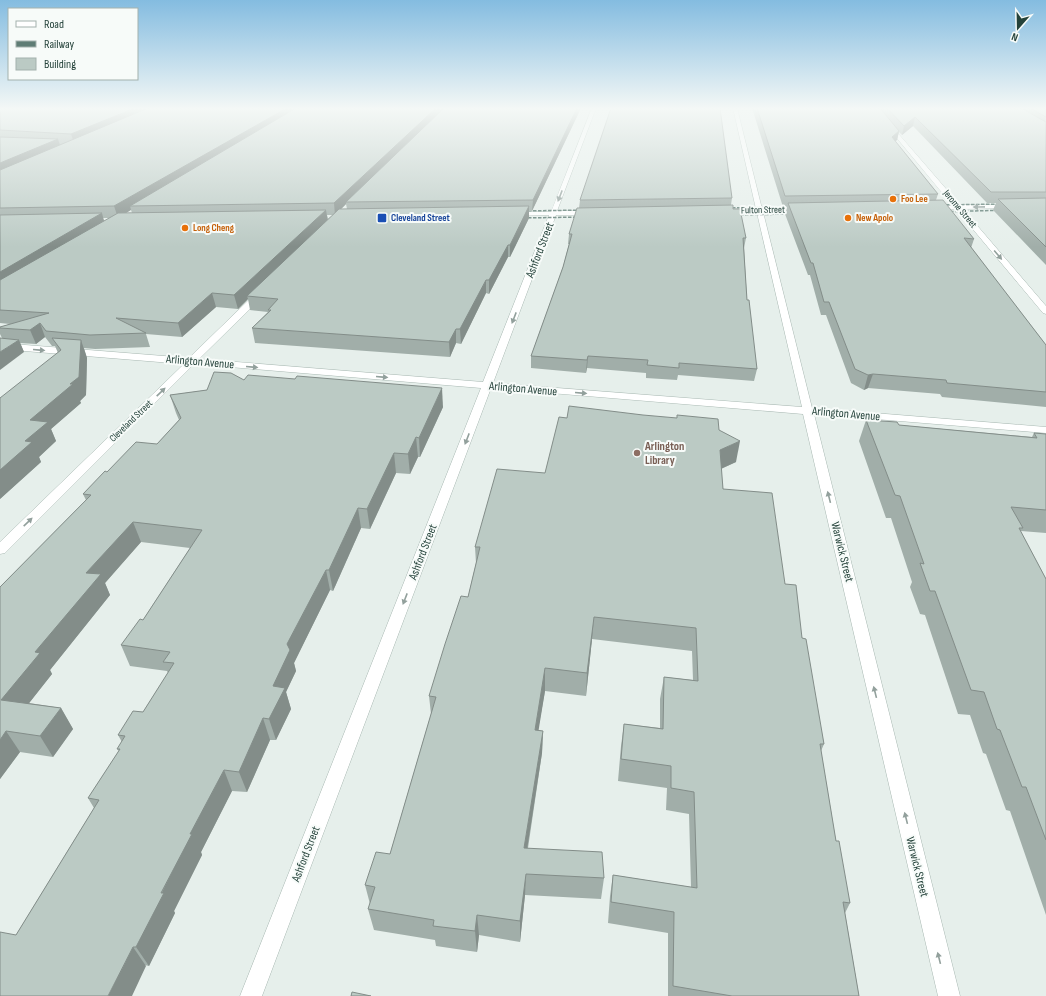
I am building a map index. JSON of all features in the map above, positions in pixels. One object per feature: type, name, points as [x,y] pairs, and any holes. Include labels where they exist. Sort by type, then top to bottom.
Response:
[{"type":"street","name":"Ashford Street","points":[[251,996],[576,154]]},
{"type":"street","name":"Warwick Street","points":[[746,154],[948,996]]},
{"type":"street","name":"Jerome Street","points":[[913,154],[1046,311]]},
{"type":"street","points":[[927,208],[1022,206]]},
{"type":"street","name":"Fulton Street","points":[[719,211],[809,209]]},
{"type":"street","points":[[506,214],[601,213]]},
{"type":"street","name":"Cleveland Street","points":[[0,550],[266,289]]},
{"type":"street","name":"Arlington Avenue","points":[[0,346],[1046,430]]},
{"type":"building","points":[[0,154],[21,154],[0,163]]},
{"type":"building","points":[[37,154],[205,154],[114,206],[0,208],[0,170]]},
{"type":"building","points":[[217,154],[386,154],[334,203],[130,206]]},
{"type":"building","points":[[396,154],[555,154],[533,200],[346,202]]},
{"type":"building","points":[[595,154],[726,154],[732,198],[580,200]]},
{"type":"building","points":[[772,154],[906,154],[938,194],[785,196]]},
{"type":"building","points":[[953,154],[1046,154],[1046,192],[991,192]]},
{"type":"building","points":[[1046,198],[1046,247],[998,199]]},
{"type":"building","points":[[943,200],[974,239],[964,238],[1046,345],[1046,392],[947,383],[946,380],[873,374],[868,375],[855,369],[829,302],[824,302],[813,263],[811,263],[788,203]]},
{"type":"building","points":[[733,205],[733,209],[740,209],[746,238],[743,238],[747,300],[749,300],[757,369],[679,363],[679,368],[647,365],[648,360],[588,356],[587,360],[531,356],[563,267],[572,234],[569,234],[577,208]]},
{"type":"building","points":[[529,206],[510,245],[508,245],[489,280],[486,280],[460,329],[456,329],[449,342],[252,328],[271,310],[268,310],[278,299],[247,296],[339,209]]},
{"type":"building","points":[[326,210],[234,295],[212,293],[178,323],[116,318],[146,333],[90,335],[46,331],[40,323],[30,330],[0,328],[49,313],[0,310],[0,280],[118,213]]},
{"type":"building","points":[[102,213],[0,272],[0,215]]},
{"type":"building","points":[[0,338],[19,340],[0,352]]},
{"type":"building","points":[[52,338],[81,340],[79,377],[70,384],[73,384],[30,420],[48,422],[25,441],[32,442],[0,470],[0,398],[61,350]]},
{"type":"building","points":[[214,372],[231,373],[244,380],[248,375],[295,379],[297,376],[442,388],[419,438],[416,437],[408,454],[394,453],[367,509],[358,508],[329,570],[326,570],[287,644],[290,650],[273,686],[285,688],[269,719],[263,718],[239,772],[224,770],[161,893],[164,893],[136,947],[133,947],[108,996],[0,996],[0,932],[16,935],[99,800],[88,798],[120,749],[117,749],[125,736],[118,735],[133,711],[143,712],[174,663],[163,662],[170,652],[121,645],[140,619],[143,620],[202,530],[133,522],[86,573],[101,574],[35,652],[40,653],[1,700],[61,708],[40,736],[6,731],[0,740],[0,587],[91,495],[83,494],[136,442],[157,444],[181,418],[170,395],[207,390]]},
{"type":"building","points":[[569,406],[677,418],[677,415],[718,419],[719,430],[740,441],[720,450],[723,489],[772,493],[785,584],[796,585],[802,638],[806,639],[824,744],[820,744],[836,841],[839,841],[850,903],[843,902],[859,996],[732,996],[673,986],[674,912],[611,902],[613,875],[697,888],[694,792],[671,788],[671,766],[621,759],[624,724],[663,729],[664,677],[698,681],[696,628],[594,617],[587,673],[545,668],[535,730],[543,731],[524,848],[602,852],[604,878],[526,874],[520,921],[477,915],[475,931],[433,926],[434,920],[368,909],[375,887],[365,885],[376,852],[390,854],[436,697],[429,696],[461,596],[468,597],[480,547],[475,547],[497,469],[545,473],[559,417],[567,418]]},
{"type":"building","points":[[866,420],[897,422],[899,425],[1037,438],[1034,433],[1046,434],[1046,510],[1011,507],[1023,528],[1019,528],[1046,579],[1046,840],[1026,787],[1022,787],[1000,730],[997,729],[984,692],[971,690],[935,591],[930,591],[920,563],[924,564],[900,496],[895,495]]},
{"type":"building","points":[[352,992],[371,996],[351,996]]},
{"type":"railway","points":[[936,205],[1006,204]]},
{"type":"railway","points":[[722,208],[798,207]]},
{"type":"railway","points":[[518,211],[588,210]]},
{"type":"railway","points":[[940,212],[1006,210]]},
{"type":"railway","points":[[730,215],[796,214]]},
{"type":"railway","points":[[518,218],[586,217]]},
{"type":"place","name":"Foo Lee","points":[[893,199]]},
{"type":"place","name":"Cleveland Street","points":[[382,218]]},
{"type":"place","name":"New Apolo","points":[[848,218]]},
{"type":"place","name":"Long Cheng","points":[[185,228]]},
{"type":"place","name":"Arlington Library","points":[[637,453]]}]
